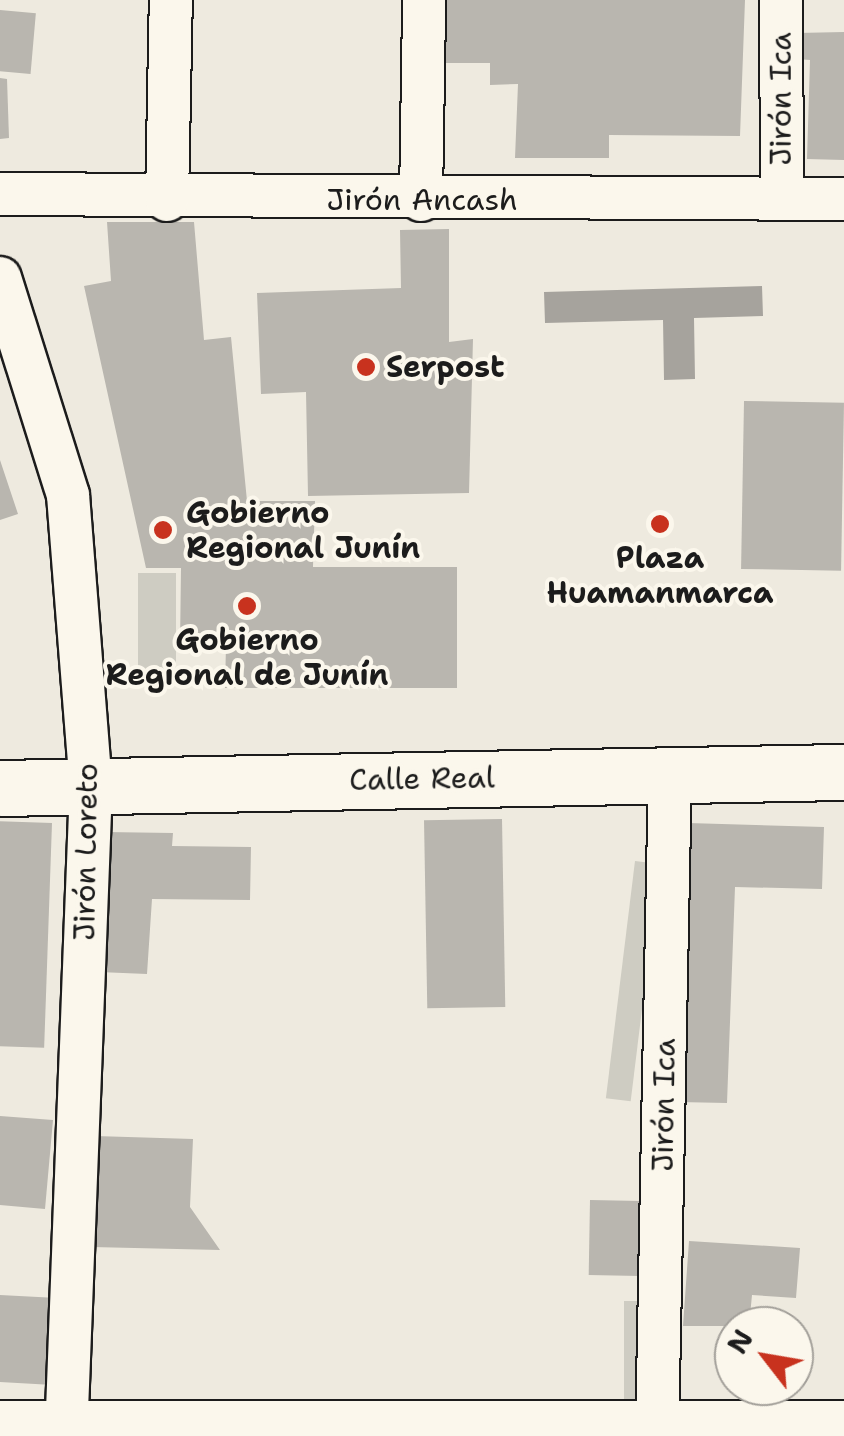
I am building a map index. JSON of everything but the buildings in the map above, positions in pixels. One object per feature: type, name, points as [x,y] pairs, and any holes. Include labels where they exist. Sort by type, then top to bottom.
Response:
[{"type":"highway","name":"Calle Real","points":[[0,788],[844,772]]},
{"type":"street","points":[[167,200],[171,0]]},
{"type":"street","points":[[422,200],[424,0]]},
{"type":"street","name":"Jirón Ica","points":[[781,0],[782,198]]},
{"type":"street","name":"Jirón Ancash","points":[[0,194],[167,200],[844,199]]},
{"type":"street","name":"Jirón Loreto","points":[[0,278],[68,495],[91,786],[66,1429]]},
{"type":"street","name":"Jirón Ica","points":[[658,1428],[670,774]]},
{"type":"street","points":[[0,1422],[66,1429],[658,1428],[844,1422]]},
{"type":"shaded area","points":[[762,286],[763,316],[694,318],[695,379],[664,380],[663,320],[545,323],[544,292]]},
{"type":"shaded area","points":[[138,573],[176,573],[176,673],[138,673]]},
{"type":"shaded area","points":[[635,861],[660,864],[631,1101],[606,1098]]},
{"type":"shaded area","points":[[624,1301],[654,1301],[654,1401],[624,1401]]},
{"type":"place","name":"Serpost","points":[[366,367]]},
{"type":"place","name":"Plaza Huamanmarca","points":[[660,524]]},
{"type":"place","name":"Gobierno Regional Junín","points":[[163,530]]},
{"type":"place","name":"Gobierno Regional de Junín","points":[[247,606]]}]
